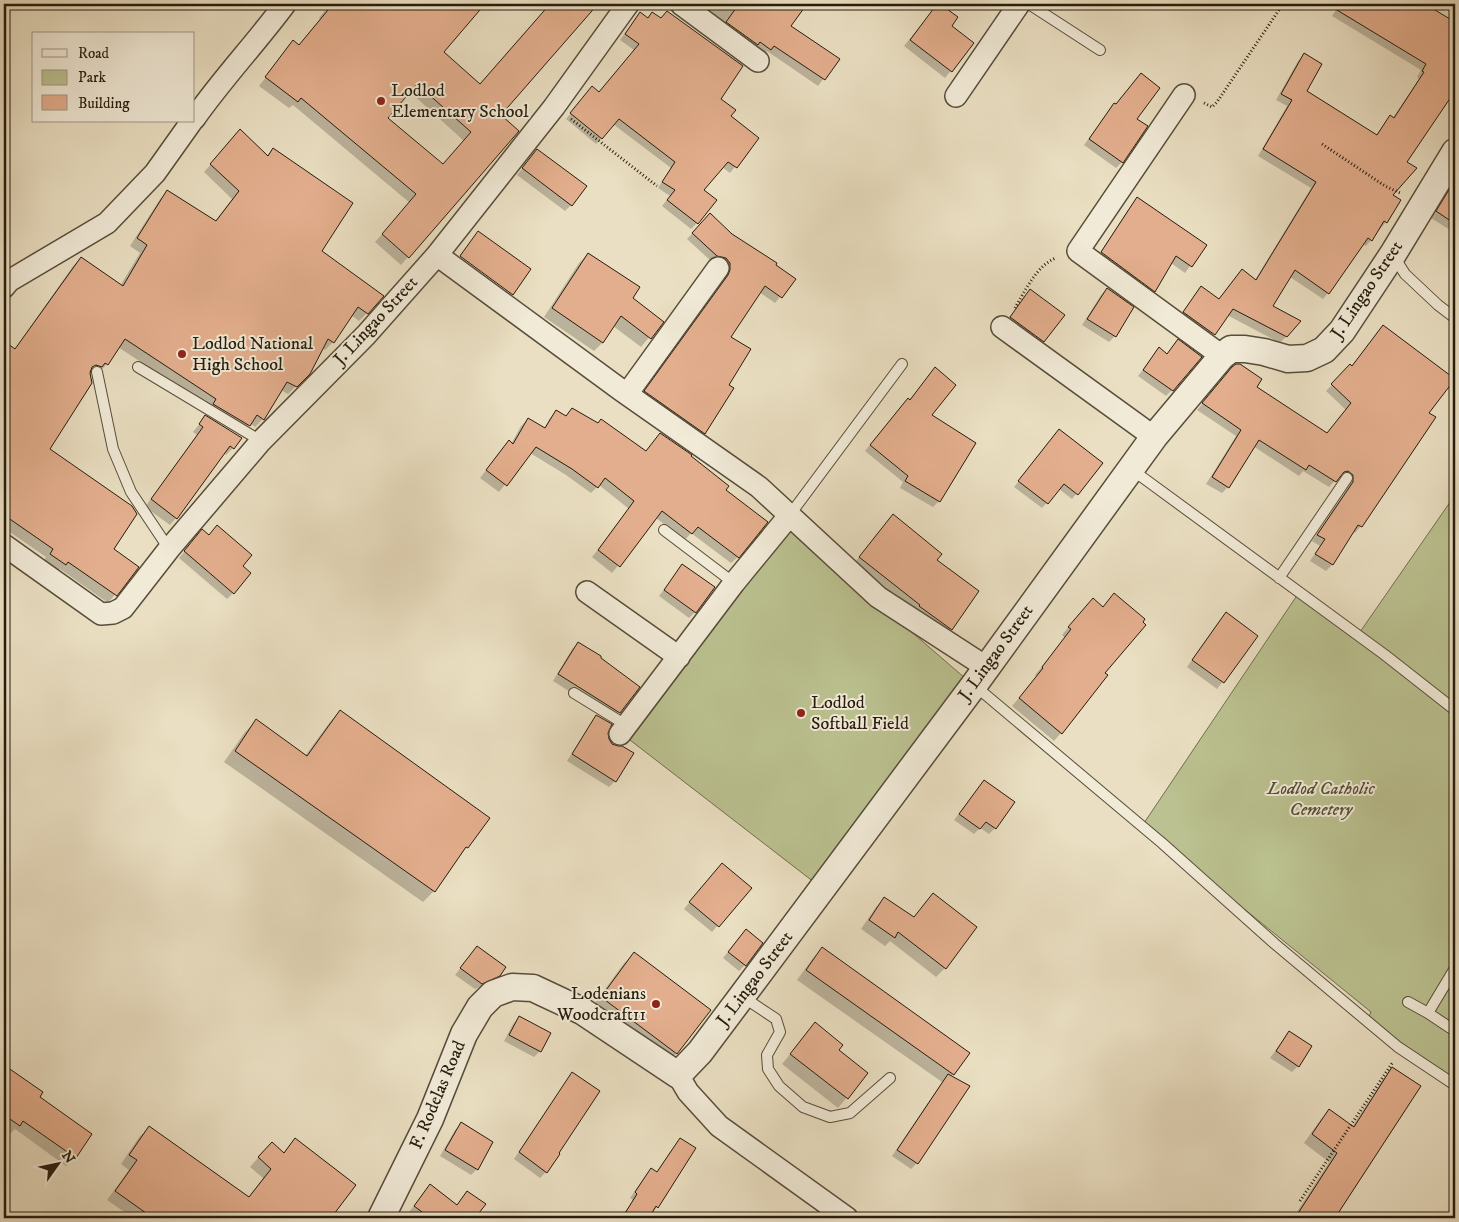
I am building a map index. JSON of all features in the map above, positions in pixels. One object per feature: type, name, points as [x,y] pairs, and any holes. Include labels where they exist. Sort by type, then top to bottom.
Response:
[{"type":"street","points":[[195,117],[285,4]]},
{"type":"street","name":"J. Lingao Street","points":[[4,545],[101,614],[113,613],[123,608],[169,549],[262,441],[366,335],[437,255],[554,107],[628,4]]},
{"type":"street","points":[[681,4],[709,11],[758,61]]},
{"type":"street","points":[[956,96],[1019,4]]},
{"type":"street","points":[[1184,95],[1078,251],[1222,356]]},
{"type":"street","points":[[4,287],[9,281],[106,224],[155,173],[192,122]]},
{"type":"street","name":"J. Lingao Street","points":[[678,1075],[700,1052],[742,996],[980,676],[1154,437],[1222,356],[1231,349],[1245,349],[1288,359],[1307,358],[1324,350],[1342,331],[1393,254],[1455,152]]},
{"type":"street","points":[[437,255],[627,394],[759,487],[878,597],[980,676]]},
{"type":"street","points":[[627,394],[718,268]]},
{"type":"street","points":[[1002,327],[1154,437]]},
{"type":"street","points":[[623,730],[734,583],[789,516]]},
{"type":"street","points":[[587,592],[679,657]]},
{"type":"street","name":"F. Rodelas Road","points":[[382,1218],[430,1119],[464,1034],[480,1007],[493,994],[512,987],[533,988],[582,1011],[678,1075]]},
{"type":"street","points":[[678,1075],[688,1092],[719,1126],[847,1218]]},
{"type":"lane","points":[[1029,4],[1100,50]]},
{"type":"lane","points":[[1393,254],[1404,274],[1455,318]]},
{"type":"lane","points":[[789,516],[902,364]]},
{"type":"lane","points":[[138,367],[262,441]]},
{"type":"lane","points":[[97,372],[113,449],[131,492],[169,549]]},
{"type":"lane","points":[[1130,471],[1385,655],[1455,710]]},
{"type":"lane","points":[[1279,578],[1347,478]]},
{"type":"lane","points":[[664,530],[734,583]]},
{"type":"lane","points":[[980,676],[1275,944],[1401,1049],[1455,1085]]},
{"type":"lane","points":[[574,693],[623,730]]},
{"type":"lane","points":[[1428,1013],[1455,968]]},
{"type":"lane","points":[[742,996],[776,1019],[780,1032],[767,1055],[768,1069],[779,1086],[803,1107],[830,1117],[850,1113],[890,1078]]},
{"type":"lane","points":[[1408,1002],[1455,1031]]},
{"type":"path","points":[[1184,95],[1212,107],[1283,4]]},
{"type":"path","points":[[554,107],[657,186]]},
{"type":"path","points":[[1322,144],[1384,186],[1423,202]]},
{"type":"path","points":[[1002,327],[1035,276],[1051,260],[1078,251]]},
{"type":"path","points":[[1300,1201],[1401,1049]]},
{"type":"green space","name":"Lodlod Catholic Cemetery","points":[[1455,495],[1455,1084],[1365,1024],[1371,1012],[1142,826],[1300,591],[1360,632]]},
{"type":"green space","name":"Lodlod Softball Field","points":[[790,527],[973,685],[819,886],[630,740]]},
{"type":"building","points":[[333,4],[485,4],[444,52],[480,84],[550,4],[598,4],[501,115],[519,131],[409,258],[382,234],[416,194],[301,98],[298,102],[265,77],[293,40],[299,45]],"holes":[[[417,84],[471,132],[443,164],[388,118]]]},
{"type":"building","points":[[739,4],[807,4],[791,26],[840,59],[825,80],[774,46],[771,50],[760,42],[758,45],[726,22]]},
{"type":"building","points":[[937,4],[940,4],[958,17],[952,26],[974,43],[952,72],[910,40]]},
{"type":"building","points":[[1327,4],[1425,4],[1455,22],[1455,91],[1407,162],[1417,168],[1393,195],[1401,200],[1387,223],[1384,221],[1372,241],[1368,238],[1329,294],[1295,270],[1273,306],[1301,321],[1287,337],[1233,309],[1215,335],[1183,312],[1201,286],[1219,299],[1242,269],[1256,280],[1316,182],[1263,149],[1292,100],[1281,94],[1304,53],[1322,64],[1307,91],[1377,135],[1390,115],[1394,118],[1424,72],[1422,71],[1426,64]]},
{"type":"building","points":[[667,11],[743,66],[721,99],[736,110],[731,116],[759,138],[737,168],[728,162],[704,190],[717,200],[698,224],[667,200],[675,190],[662,182],[675,162],[619,119],[602,139],[570,113],[592,86],[599,92],[639,44],[625,34],[640,12],[648,18],[652,12],[661,18]]},
{"type":"building","points":[[1141,73],[1160,88],[1137,119],[1148,126],[1123,163],[1089,139],[1114,103],[1116,104]]},
{"type":"building","name":"Lodlod National High School","points":[[240,129],[268,156],[273,148],[353,203],[322,251],[384,296],[368,314],[358,307],[334,343],[328,339],[310,374],[297,387],[287,382],[264,420],[257,415],[250,426],[213,404],[216,399],[125,339],[108,365],[105,363],[102,367],[96,365],[92,367],[90,373],[92,383],[50,449],[132,506],[137,514],[114,549],[139,567],[117,596],[68,562],[66,565],[50,554],[53,549],[4,515],[4,341],[15,349],[81,257],[123,286],[147,245],[137,238],[167,190],[216,221],[239,191],[210,164]]},
{"type":"building","points":[[537,149],[587,186],[572,206],[522,168]]},
{"type":"building","points":[[1455,180],[1455,224],[1436,211]]},
{"type":"building","points":[[1137,197],[1207,245],[1192,267],[1176,256],[1155,292],[1101,252]]},
{"type":"building","points":[[710,213],[732,234],[777,263],[776,265],[796,279],[782,298],[765,286],[731,337],[751,349],[729,385],[734,388],[705,434],[644,391],[730,270],[730,263],[726,258],[717,256],[692,233]]},
{"type":"building","points":[[478,231],[531,269],[513,295],[460,256]]},
{"type":"building","points":[[588,253],[640,287],[633,298],[664,322],[651,339],[621,316],[603,343],[552,308]]},
{"type":"building","points":[[1107,288],[1134,307],[1116,337],[1087,319]]},
{"type":"building","points":[[1030,289],[1065,315],[1044,342],[1010,317]]},
{"type":"building","points":[[1383,325],[1455,379],[1429,413],[1436,417],[1362,527],[1358,525],[1333,565],[1315,554],[1325,539],[1317,535],[1353,482],[1353,475],[1348,471],[1344,472],[1336,482],[1309,465],[1306,470],[1259,440],[1229,488],[1212,477],[1241,430],[1202,403],[1232,367],[1240,364],[1262,379],[1257,387],[1327,433],[1351,403],[1331,384],[1350,364],[1352,366]]},
{"type":"building","points":[[1178,339],[1202,357],[1173,391],[1143,370],[1159,347],[1167,354]]},
{"type":"building","points":[[935,367],[956,385],[932,415],[976,443],[940,502],[905,481],[908,476],[870,445],[908,398],[910,400]]},
{"type":"building","points":[[572,408],[598,423],[601,419],[646,451],[660,433],[692,455],[729,486],[726,490],[768,522],[739,558],[698,527],[692,534],[662,511],[620,567],[598,550],[634,501],[605,478],[598,488],[572,469],[536,447],[507,486],[486,470],[509,440],[513,444],[528,418],[545,428],[556,410],[566,416]]},
{"type":"building","points":[[205,415],[242,438],[234,449],[230,446],[177,519],[151,499],[203,427],[199,424]]},
{"type":"building","points":[[1059,429],[1103,463],[1078,495],[1064,484],[1048,504],[1018,481]]},
{"type":"building","points":[[893,514],[942,554],[937,560],[979,591],[952,630],[859,557]]},
{"type":"building","points":[[217,525],[252,555],[243,566],[251,573],[234,594],[184,551],[202,529],[209,535]]},
{"type":"building","points":[[682,564],[715,587],[696,613],[664,590]]},
{"type":"building","points":[[1114,593],[1145,619],[1143,622],[1146,625],[1105,673],[1108,675],[1062,734],[1019,698],[1071,629],[1068,627],[1093,598],[1103,607]]},
{"type":"building","points":[[1226,612],[1258,636],[1224,683],[1192,660]]},
{"type":"building","points":[[578,642],[601,656],[601,658],[640,687],[620,713],[558,674]]},
{"type":"building","points":[[340,710],[490,818],[468,848],[466,847],[435,892],[235,751],[256,719],[307,756]]},
{"type":"building","points":[[596,715],[612,724],[608,733],[612,744],[622,746],[634,753],[616,782],[572,754]]},
{"type":"building","points":[[984,780],[1015,802],[996,829],[986,822],[980,829],[959,814]]},
{"type":"building","points":[[722,863],[752,888],[719,927],[689,902]]},
{"type":"building","points":[[933,893],[977,927],[946,969],[898,932],[895,938],[869,920],[884,897],[914,917]]},
{"type":"building","points":[[746,929],[763,943],[746,966],[728,952]]},
{"type":"building","points":[[477,946],[506,967],[500,976],[482,984],[460,968]]},
{"type":"building","points":[[822,947],[970,1053],[954,1075],[806,970]]},
{"type":"building","name":"Lodenians Woodcraft11","points":[[634,952],[711,1010],[677,1054],[601,997]]},
{"type":"building","points":[[519,1016],[551,1033],[541,1052],[509,1035]]},
{"type":"building","points":[[815,1022],[843,1045],[839,1050],[868,1073],[848,1099],[790,1054]]},
{"type":"building","points":[[1289,1031],[1312,1046],[1299,1067],[1276,1051]]},
{"type":"building","points":[[4,1065],[43,1092],[40,1097],[92,1134],[76,1158],[23,1121],[20,1126],[4,1115]]},
{"type":"building","points":[[1392,1067],[1421,1086],[1335,1218],[1295,1218],[1337,1153],[1312,1134],[1329,1109],[1354,1127]]},
{"type":"building","points":[[572,1072],[600,1091],[547,1173],[519,1152]]},
{"type":"building","points":[[948,1074],[970,1086],[918,1164],[897,1150]]},
{"type":"building","points":[[461,1122],[493,1142],[478,1170],[445,1150]]},
{"type":"building","points":[[149,1126],[249,1197],[271,1169],[258,1157],[272,1142],[284,1153],[295,1138],[356,1185],[331,1218],[153,1218],[115,1191],[137,1160],[129,1155]]},
{"type":"building","points":[[680,1138],[696,1148],[658,1208],[656,1206],[649,1218],[622,1218],[637,1194],[635,1192],[651,1168],[657,1172]]},
{"type":"building","points":[[430,1184],[457,1205],[467,1191],[486,1204],[475,1218],[430,1218],[414,1206]]},
{"type":"place","name":"Lodlod Elementary School","points":[[381,101]]},
{"type":"place","name":"Lodlod National High School","points":[[182,354]]},
{"type":"place","name":"Lodlod Softball Field","points":[[801,713]]},
{"type":"place","name":"Lodenians Woodcraft11","points":[[656,1004]]}]
